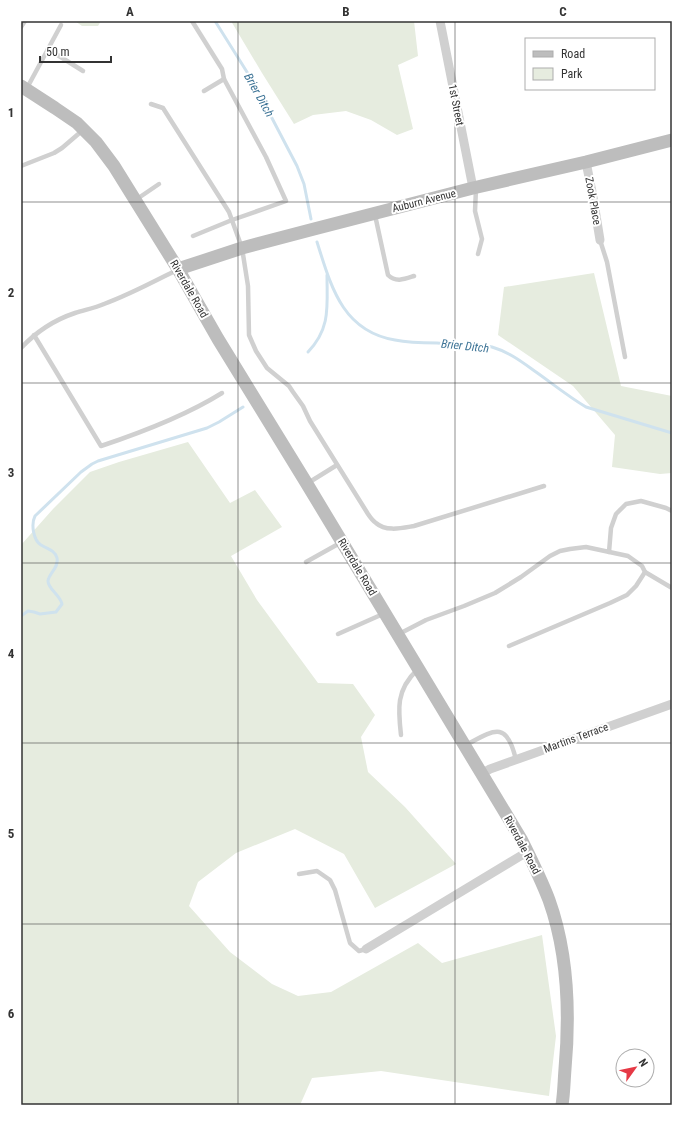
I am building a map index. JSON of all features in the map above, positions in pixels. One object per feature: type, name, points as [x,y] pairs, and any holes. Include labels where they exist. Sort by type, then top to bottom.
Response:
[{"type":"main road","name":"Riverdale Road","points":[[24,88],[56,108],[84,130],[104,151],[178,269],[218,339],[521,839],[549,902],[561,947],[564,968],[568,1030],[562,1105]]},
{"type":"main road","name":"Auburn Avenue","points":[[178,269],[242,248],[374,213],[672,140]]},
{"type":"street","name":"1st Street","points":[[440,21],[474,188]]},
{"type":"street","name":"Zook Place","points":[[586,162],[600,240]]},
{"type":"street","name":"Martins Terrace","points":[[481,774],[490,769],[672,704]]},
{"type":"street","points":[[366,949],[527,852]]},
{"type":"lane","points":[[21,28],[25,21]]},
{"type":"lane","points":[[192,21],[222,69],[224,79],[266,157],[286,201],[232,220],[193,236]]},
{"type":"lane","points":[[24,88],[61,25]]},
{"type":"lane","points":[[48,49],[83,71]]},
{"type":"lane","points":[[204,91],[224,79]]},
{"type":"lane","points":[[151,104],[163,108],[229,212],[242,248],[248,286],[249,335],[256,351],[267,368],[288,386],[303,406],[310,421],[337,465],[368,514],[377,524],[383,527],[395,529],[414,526],[544,486]]},
{"type":"lane","points":[[21,166],[54,153],[84,130]]},
{"type":"lane","points":[[136,200],[159,184]]},
{"type":"lane","points":[[474,188],[476,220],[482,239],[478,254]]},
{"type":"lane","points":[[374,213],[388,275],[392,279],[398,281],[414,276]]},
{"type":"lane","points":[[600,240],[607,262],[625,358]]},
{"type":"lane","points":[[21,348],[34,335],[48,325],[75,313],[124,296],[149,285],[178,269]]},
{"type":"lane","points":[[34,335],[101,446],[122,439],[203,405],[222,393]]},
{"type":"lane","points":[[307,484],[337,465]]},
{"type":"lane","points":[[609,552],[611,528],[616,514],[626,504],[641,501],[672,511]]},
{"type":"lane","points":[[306,562],[342,542]]},
{"type":"lane","points":[[398,635],[426,620],[495,593],[521,577],[550,556],[560,551],[570,549],[586,547],[628,556],[642,566],[645,572],[672,588]]},
{"type":"lane","points":[[509,646],[610,603],[627,594],[636,586],[645,572]]},
{"type":"lane","points":[[338,634],[384,613]]},
{"type":"lane","points":[[401,735],[398,714],[402,691],[418,669]]},
{"type":"lane","points":[[465,746],[490,733],[501,732],[504,733],[509,739],[514,750],[516,760]]},
{"type":"lane","points":[[299,874],[317,871],[330,880],[335,890],[350,943],[359,951],[366,949]]},
{"type":"green space","points":[[75,21],[101,21],[98,26],[82,26]]},
{"type":"green space","points":[[231,21],[414,21],[418,56],[398,65],[413,129],[397,135],[371,120],[346,111],[313,115],[294,124]]},
{"type":"green space","points":[[594,273],[621,386],[672,396],[672,473],[660,474],[612,467],[615,435],[573,386],[498,335],[504,287]]},
{"type":"green space","points":[[188,442],[230,503],[255,490],[282,527],[231,556],[257,600],[318,683],[353,684],[375,715],[361,737],[368,772],[405,807],[456,864],[375,908],[344,854],[295,829],[236,853],[198,882],[189,906],[230,952],[272,984],[298,996],[331,992],[418,943],[442,963],[542,935],[556,1036],[549,1096],[381,1071],[312,1078],[300,1105],[21,1105],[21,545],[53,509],[90,472]]},
{"type":"waterway","name":"Brier Ditch","points":[[215,21],[252,80],[297,166],[304,184],[311,219]]},
{"type":"waterway","name":"Brier Ditch","points":[[317,242],[328,275],[341,304],[351,317],[362,327],[377,335],[406,342],[471,344],[492,347],[504,352],[531,368],[567,395],[586,407],[672,433]]},
{"type":"waterway","points":[[308,352],[321,334],[324,325],[327,307],[327,275]]},
{"type":"waterway","points":[[21,616],[28,611],[40,614],[56,612],[62,604],[50,587],[48,581],[57,565],[56,555],[53,551],[38,543],[35,536],[33,523],[35,516],[81,472],[98,461],[207,428],[243,407]]}]
